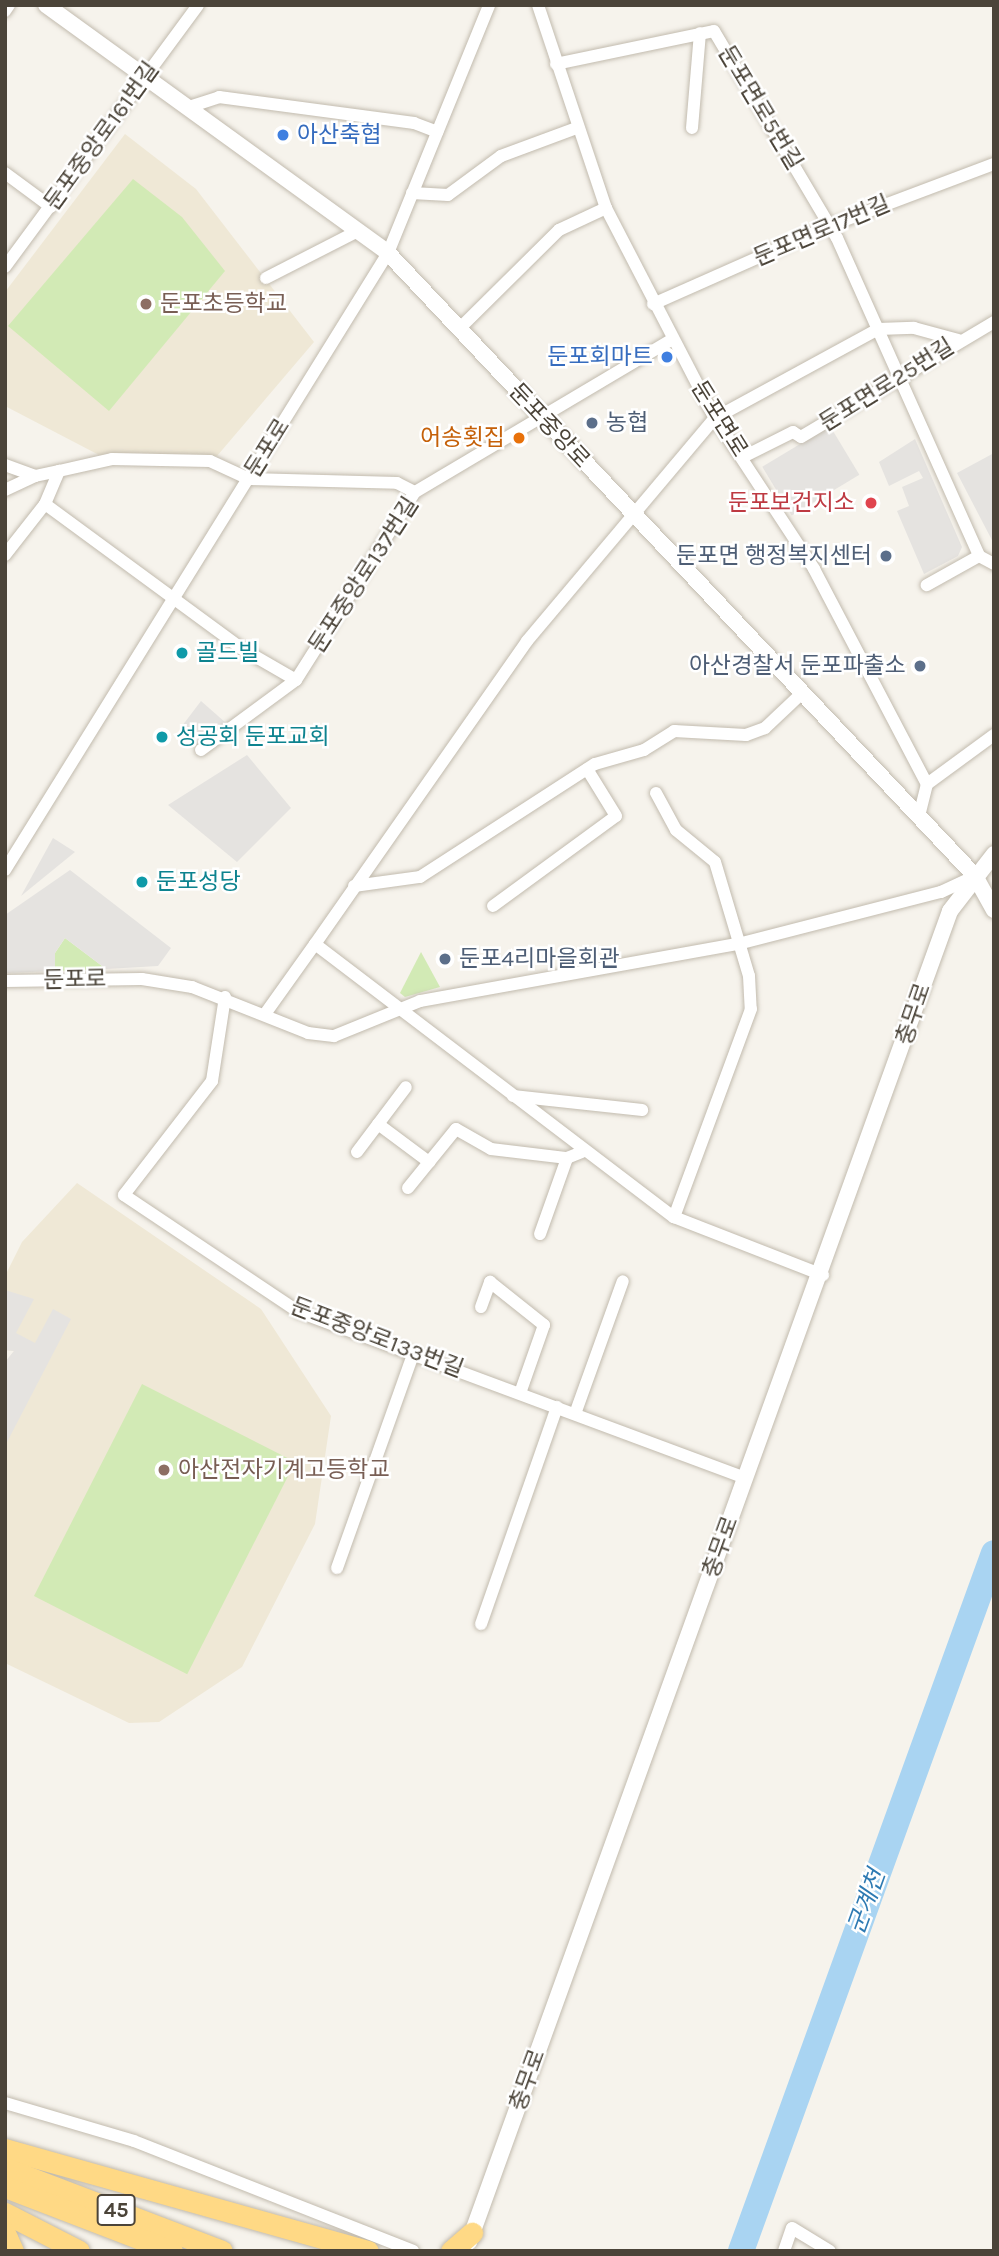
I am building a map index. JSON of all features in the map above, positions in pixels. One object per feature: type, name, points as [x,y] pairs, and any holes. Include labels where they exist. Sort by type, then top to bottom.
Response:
[{"type":"highway","points":[[9,2169],[368,2251]]},
{"type":"highway","name":"45","points":[[9,2169],[172,2251]]},
{"type":"highway","name":"45","points":[[9,2169],[222,2251]]},
{"type":"highway","points":[[5,2213],[79,2251]]},
{"type":"highway","points":[[5,2233],[13,2251]]},
{"type":"highway","points":[[451,2251],[470,2245]]},
{"type":"street","points":[[5,11],[9,5]]},
{"type":"street","name":"둔포중앙로","points":[[46,5],[148,76],[388,253],[630,514],[975,876],[994,910]]},
{"type":"street","name":"둔포중앙로161번길","points":[[5,267],[198,5]]},
{"type":"street","name":"둔포로","points":[[5,870],[388,253],[489,5]]},
{"type":"street","name":"둔포면로","points":[[538,5],[574,129],[606,208],[653,304],[715,418],[814,569],[927,784]]},
{"type":"street","name":"둔포면로5번길","points":[[556,64],[714,30],[829,226],[902,381],[979,556]]},
{"type":"street","points":[[692,128],[700,33]]},
{"type":"street","points":[[189,107],[219,97],[414,123],[437,132]]},
{"type":"street","points":[[412,193],[448,195],[501,156],[574,129]]},
{"type":"street","name":"둔포면로17번길","points":[[653,304],[829,226],[994,164]]},
{"type":"street","points":[[5,173],[51,207]]},
{"type":"street","points":[[458,329],[559,230],[606,208]]},
{"type":"street","points":[[266,278],[358,231]]},
{"type":"street","name":"둔포면로25번길","points":[[743,457],[793,432],[801,437],[902,381],[958,340],[994,322]]},
{"type":"street","points":[[265,1014],[527,641],[630,514],[715,418],[878,329],[914,328],[958,340]]},
{"type":"street","name":"둔포중앙로137번길","points":[[201,750],[296,680],[415,492],[539,415],[671,340]]},
{"type":"street","points":[[5,490],[35,476],[151,457],[210,461],[249,479],[397,483],[415,492]]},
{"type":"street","points":[[5,465],[35,476]]},
{"type":"street","points":[[5,555],[45,504],[59,471]]},
{"type":"street","points":[[45,504],[177,596],[244,650],[296,680]]},
{"type":"street","points":[[927,584],[979,556],[994,564]]},
{"type":"street","points":[[354,886],[433,870],[587,769],[644,750],[674,731],[746,735],[765,728],[801,694]]},
{"type":"street","points":[[919,817],[927,784],[994,735]]},
{"type":"street","points":[[493,906],[616,816],[587,769]]},
{"type":"street","points":[[656,793],[676,830],[715,862],[738,944],[751,1009],[674,1217]]},
{"type":"street","name":"충무로","points":[[470,2245],[746,1478],[823,1275],[950,911],[994,854]]},
{"type":"street","name":"둔포로","points":[[5,981],[142,978],[225,998],[334,1036],[400,1006],[738,944],[941,892],[975,876]]},
{"type":"street","points":[[315,944],[400,1006],[582,1152],[674,1217],[823,1275]]},
{"type":"street","name":"둔포중앙로133번길","points":[[225,998],[212,1081],[124,1195],[299,1312],[746,1478]]},
{"type":"street","points":[[357,1152],[406,1087]]},
{"type":"street","points":[[512,1096],[642,1110]]},
{"type":"street","points":[[378,1124],[429,1162]]},
{"type":"street","points":[[408,1188],[456,1129],[491,1149],[567,1158],[582,1152]]},
{"type":"street","points":[[540,1234],[567,1158]]},
{"type":"street","points":[[575,1414],[623,1281]]},
{"type":"street","points":[[481,1307],[489,1282],[544,1325],[520,1394]]},
{"type":"street","points":[[337,1568],[413,1354]]},
{"type":"street","points":[[481,1623],[557,1407]]},
{"type":"street","points":[[5,2102],[134,2141],[413,2251]]},
{"type":"street","points":[[784,2251],[792,2228],[830,2251]]},
{"type":"shaded area","name":"둔포초등학교","points":[[125,134],[196,189],[314,342],[217,456],[99,455],[5,406],[5,292]]},
{"type":"shaded area","points":[[830,426],[859,475],[792,516],[762,467]]},
{"type":"shaded area","points":[[915,439],[962,547],[958,556],[924,574],[897,511],[909,506],[902,487],[923,478],[919,471],[889,486],[879,462]]},
{"type":"shaded area","points":[[994,453],[994,544],[957,473]]},
{"type":"shaded area","points":[[201,701],[234,730],[201,750],[182,726]]},
{"type":"shaded area","points":[[247,755],[291,808],[237,862],[168,805]]},
{"type":"shaded area","points":[[53,838],[75,852],[21,896]]},
{"type":"shaded area","points":[[70,870],[171,948],[158,966],[106,969],[65,938],[55,953],[55,971],[5,973],[5,915]]},
{"type":"shaded area","name":"아산전자기계고등학교","points":[[77,1183],[261,1309],[331,1416],[315,1524],[242,1667],[159,1722],[129,1723],[5,1663],[5,1363],[14,1351],[5,1350],[5,1276],[22,1242]]},
{"type":"shaded area","points":[[5,1290],[34,1299],[16,1333],[35,1343],[53,1309],[71,1319],[5,1446],[5,1362],[14,1351],[5,1350]]},
{"type":"green space","points":[[133,179],[182,217],[225,271],[109,411],[8,326]]},
{"type":"green space","points":[[65,938],[106,969],[55,971],[55,953]]},
{"type":"green space","points":[[421,952],[440,987],[405,997],[400,993]]},
{"type":"green space","points":[[142,1384],[295,1462],[187,1674],[34,1596]]},
{"type":"waterway","name":"군계천","points":[[741,2251],[994,1553]]},
{"type":"place","name":"아산축협","points":[[283,135]]},
{"type":"place","name":"둔포초등학교","points":[[146,304]]},
{"type":"place","name":"둔포회마트","points":[[667,357]]},
{"type":"place","name":"농협","points":[[592,423]]},
{"type":"place","name":"어송횟집","points":[[519,438]]},
{"type":"place","name":"둔포보건지소","points":[[871,503]]},
{"type":"place","name":"둔포면 행정복지센터","points":[[886,556]]},
{"type":"place","name":"골드빌","points":[[182,653]]},
{"type":"place","name":"아산경찰서 둔포파출소","points":[[920,666]]},
{"type":"place","name":"성공회 둔포교회","points":[[162,737]]},
{"type":"place","name":"둔포성당","points":[[142,882]]},
{"type":"place","name":"둔포4리마을회관","points":[[445,959]]},
{"type":"place","name":"아산전자기계고등학교","points":[[164,1470]]}]
